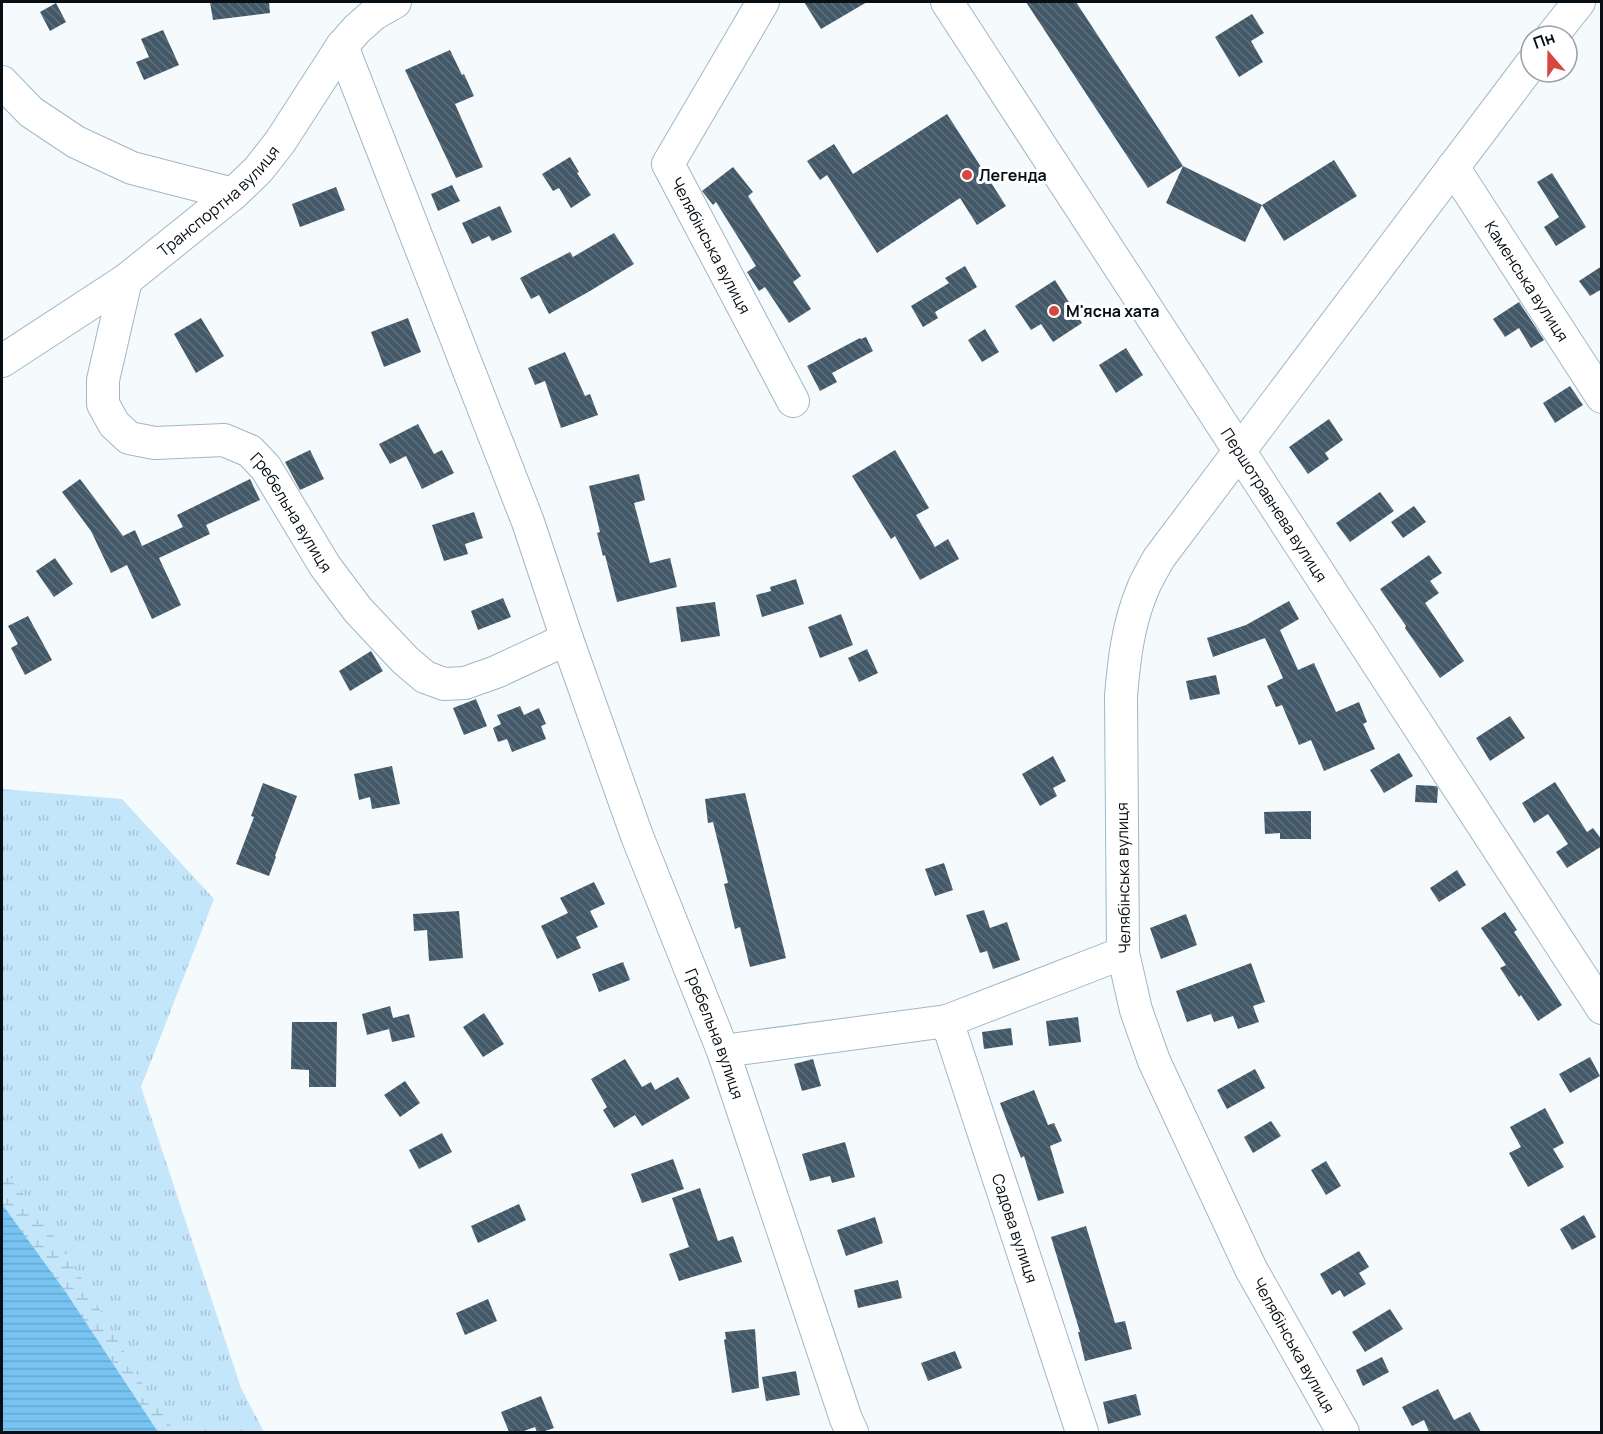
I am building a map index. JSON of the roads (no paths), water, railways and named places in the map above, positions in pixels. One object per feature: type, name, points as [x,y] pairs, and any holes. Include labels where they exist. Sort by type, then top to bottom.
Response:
[{"type":"street","name":"Челябінська вулиця","points":[[763,2],[668,164],[793,401]]},
{"type":"street","name":"Першотравнева вулиця","points":[[947,2],[1602,1008]]},
{"type":"street","points":[[1562,24],[1579,2]]},
{"type":"street","name":"Транспортна вулиця","points":[[2,361],[126,280],[233,194],[258,170],[280,142],[342,45],[377,6]]},
{"type":"street","name":"Гребельна вулиця","points":[[342,45],[528,522],[637,836],[723,1051],[852,1432]]},
{"type":"street","name":"Челябінська вулиця","points":[[1342,1432],[1251,1269],[1154,1061],[1136,1010],[1123,953],[1121,696],[1124,659],[1131,624],[1142,590],[1159,558],[1519,80]]},
{"type":"street","points":[[2,82],[31,112],[76,142],[132,168],[233,194]]},
{"type":"street","name":"Каменська вулиця","points":[[1453,167],[1602,397]]},
{"type":"street","name":"Гребельна вулиця","points":[[126,280],[103,380],[103,404],[114,424],[129,438],[155,443],[224,440],[250,450],[266,468],[325,566],[358,610],[405,660],[425,677],[444,684],[465,683],[496,672],[567,639]]},
{"type":"street","points":[[723,1051],[948,1021],[1123,953]]},
{"type":"street","name":"Садова вулиця","points":[[948,1021],[1082,1432]]},
{"type":"water","points":[[2,1204],[67,1294],[158,1432],[2,1432]]},
{"type":"place","name":"Легенда","points":[[967,175]]},
{"type":"place","name":"М'ясна хата","points":[[1054,311]]}]
